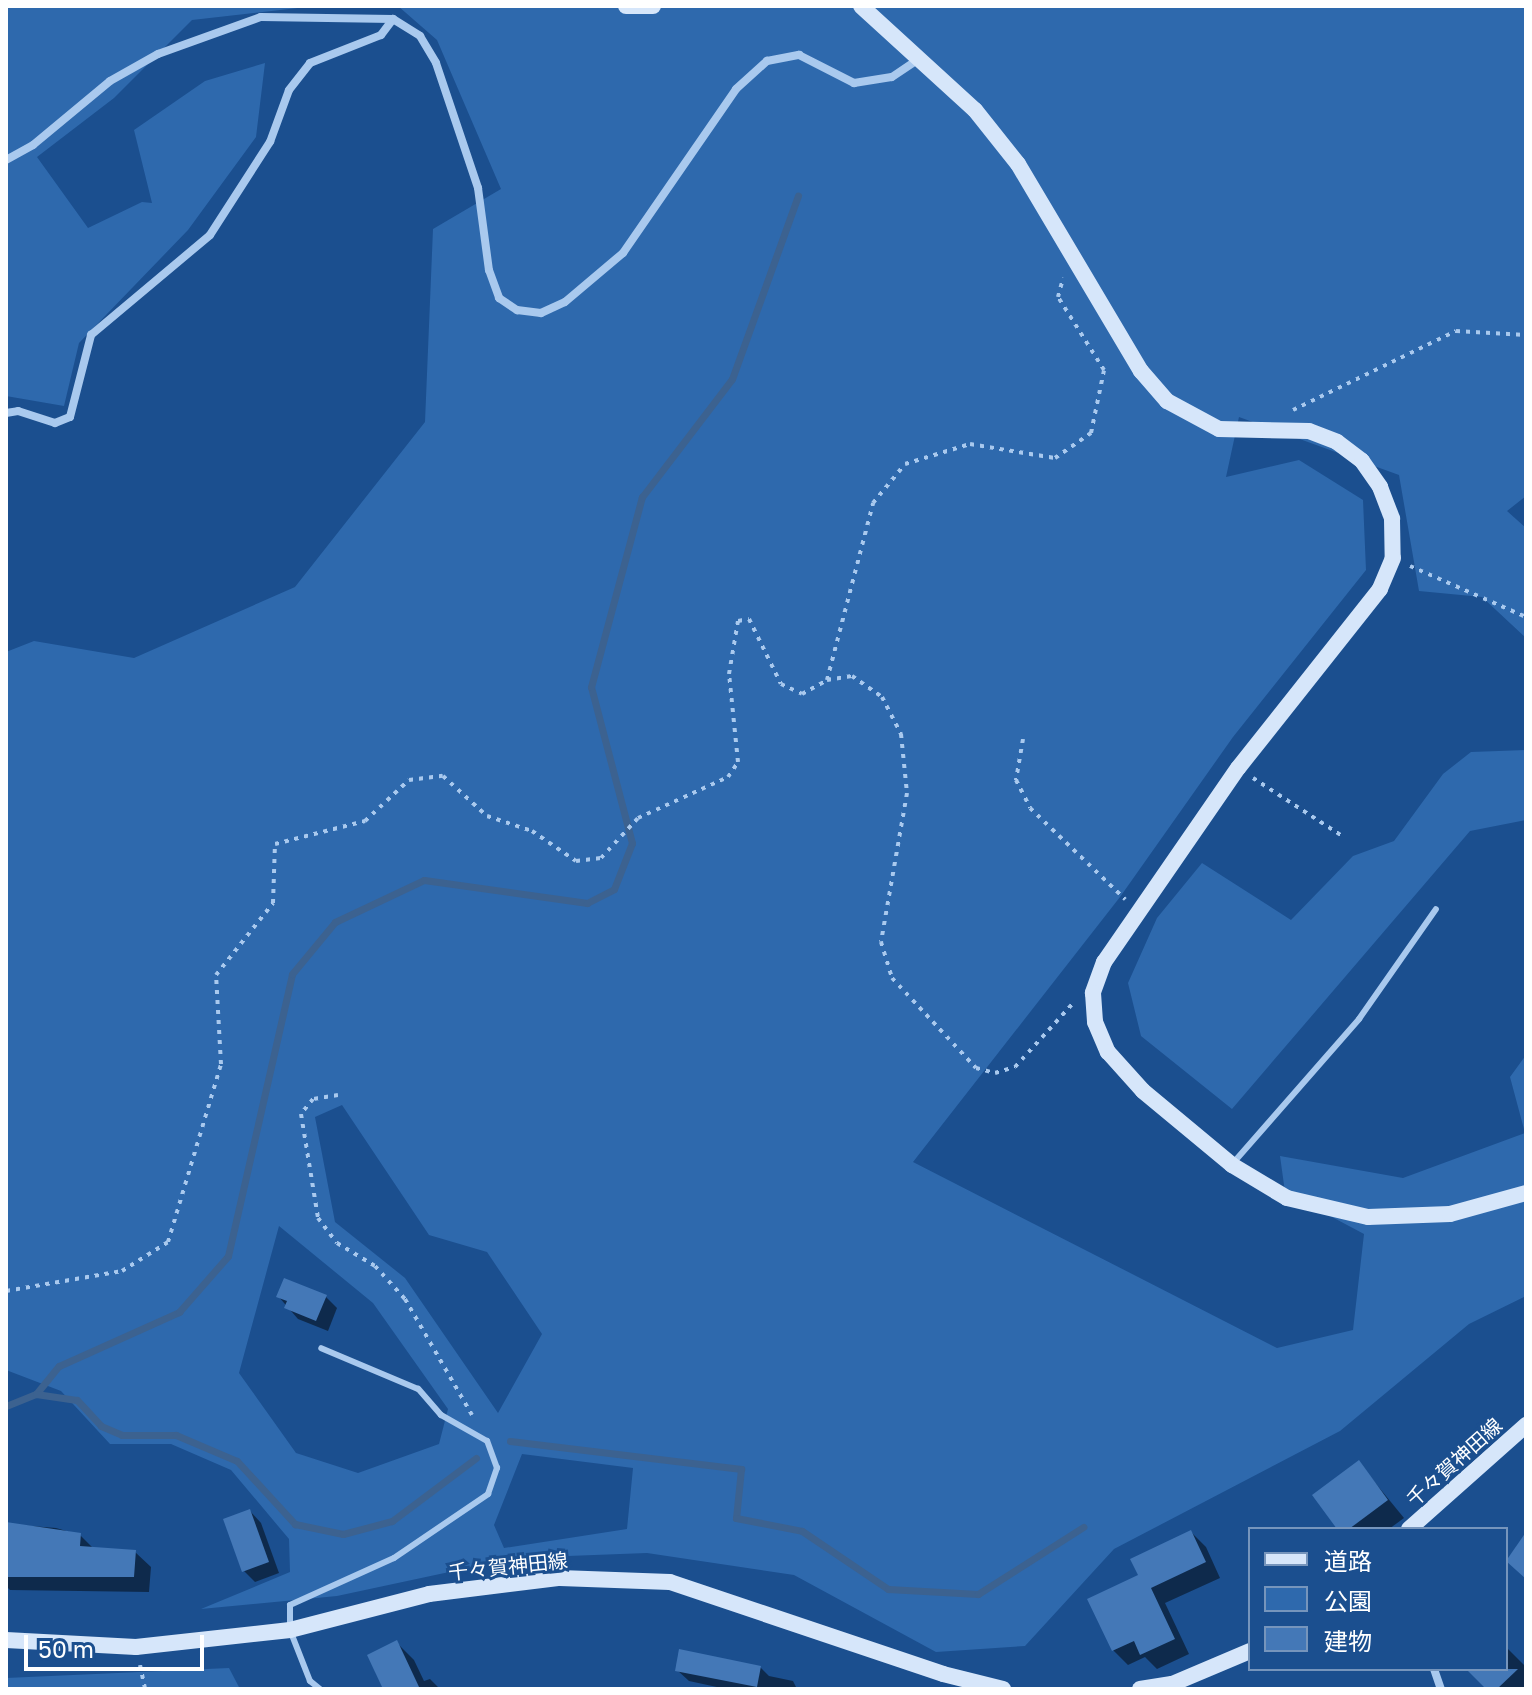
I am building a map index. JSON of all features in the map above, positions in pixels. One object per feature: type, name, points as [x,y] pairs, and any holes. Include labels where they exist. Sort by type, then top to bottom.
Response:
[{"type":"street","points":[[626,6],[653,6]]},
{"type":"street","points":[[861,6],[975,110],[1018,164],[1141,371],[1167,401],[1219,429],[1262,433],[1309,431],[1337,442],[1362,461],[1380,487],[1392,519],[1393,558],[1380,589],[1238,768],[1104,962],[1093,993],[1095,1022],[1108,1052],[1143,1091],[1232,1165],[1287,1198],[1368,1217],[1450,1214],[1526,1193]]},
{"type":"street","points":[[6,160],[33,145],[110,81],[158,54],[261,17],[393,19],[420,36],[436,63],[478,188],[489,270],[499,298],[517,310],[541,313],[565,302],[623,253],[736,89],[767,61],[799,55],[854,83],[892,77],[919,58]]},
{"type":"street","points":[[6,413],[18,411],[55,423],[70,417],[91,335],[210,235],[270,142],[289,90],[310,63],[381,35],[393,19]]},
{"type":"street","name":"千々賀神田線","points":[[1411,1527],[1526,1425]]},
{"type":"street","name":"千々賀神田線","points":[[6,1640],[136,1647],[290,1630],[429,1594],[531,1581],[670,1582],[943,1674],[1003,1689]]},
{"type":"street","points":[[1140,1689],[1172,1684],[1248,1652]]},
{"type":"lane","points":[[1232,1165],[1359,1019],[1436,909]]},
{"type":"lane","points":[[320,1689],[310,1681],[290,1630],[290,1605],[394,1558],[488,1494],[497,1468],[487,1441],[441,1415],[418,1389],[321,1348]]},
{"type":"path","points":[[827,680],[873,503],[905,464],[970,444],[1055,458],[1091,433],[1104,370],[1058,297],[1070,252]]},
{"type":"path","points":[[1262,433],[1282,415],[1456,331],[1526,335]]},
{"type":"path","points":[[1393,558],[1526,617]]},
{"type":"path","points":[[6,1291],[122,1271],[168,1242],[221,1064],[216,975],[273,903],[275,844],[365,821],[409,780],[443,776],[487,816],[532,831],[576,861],[601,858],[616,838],[638,818],[728,777],[738,762],[729,674],[738,621],[749,619],[781,684],[802,694],[827,680],[852,676],[882,697],[901,734],[907,793],[881,942],[892,978],[976,1068],[995,1073],[1015,1067],[1071,1002],[1093,993]]},
{"type":"path","points":[[1023,739],[1016,780],[1030,808],[1138,912]]},
{"type":"path","points":[[1238,768],[1344,837]]},
{"type":"path","points":[[338,1095],[313,1099],[301,1114],[318,1218],[337,1243],[375,1266],[405,1299],[487,1441]]},
{"type":"green space","points":[[6,6],[315,6],[192,20],[114,98],[37,157],[88,228],[142,202],[152,203],[134,130],[205,81],[265,63],[256,137],[188,230],[79,343],[64,406],[6,396]]},
{"type":"green space","points":[[398,6],[1526,6],[1526,496],[1507,511],[1526,528],[1526,638],[1482,597],[1419,591],[1399,475],[1239,417],[1226,477],[1299,460],[1363,500],[1366,570],[1233,737],[1120,897],[913,1162],[1277,1348],[1353,1330],[1364,1234],[1285,1192],[1280,1156],[1403,1178],[1525,1133],[1510,1077],[1526,1055],[1526,1296],[1469,1324],[1340,1431],[1114,1549],[1025,1646],[936,1652],[794,1575],[647,1553],[515,1558],[337,1596],[201,1609],[290,1572],[289,1539],[231,1470],[171,1444],[110,1444],[61,1391],[6,1370],[6,652],[34,641],[134,658],[295,587],[425,422],[433,229],[501,189],[437,40]],"holes":[[[342,1105],[429,1235],[487,1252],[542,1334],[498,1413],[405,1278],[335,1222],[315,1117]],[[279,1226],[373,1303],[448,1409],[439,1444],[358,1473],[296,1453],[239,1373]],[[522,1454],[633,1468],[627,1529],[504,1548],[494,1525]]]},
{"type":"green space","points":[[1526,750],[1526,820],[1470,831],[1232,1109],[1141,1036],[1128,983],[1157,918],[1202,863],[1291,920],[1353,856],[1394,841],[1443,774],[1471,752]]},
{"type":"green space","points":[[229,1668],[240,1689],[6,1689],[6,1678]]},
{"type":"building","points":[[284,1278],[327,1295],[316,1321],[284,1308],[287,1301],[276,1297]]},
{"type":"building","points":[[1359,1460],[1388,1500],[1352,1527],[1336,1527],[1312,1495]]},
{"type":"building","points":[[250,1509],[269,1562],[242,1572],[223,1519]]},
{"type":"building","points":[[6,1522],[81,1533],[80,1546],[136,1550],[134,1577],[6,1577]]},
{"type":"building","points":[[1191,1530],[1206,1562],[1151,1588],[1175,1639],[1140,1655],[1134,1641],[1112,1651],[1087,1599],[1138,1575],[1130,1559]]},
{"type":"building","points":[[1526,1532],[1526,1579],[1508,1563]]},
{"type":"building","points":[[397,1640],[420,1689],[383,1689],[367,1655]]},
{"type":"building","points":[[679,1649],[761,1666],[757,1687],[675,1671]]},
{"type":"building","points":[[1518,1669],[1497,1689],[1486,1689],[1468,1671]]},
{"type":"waterway","points":[[36,1394],[59,1366],[179,1312],[228,1256],[292,974],[335,922],[424,880],[587,903],[614,889],[632,843],[591,687],[642,497],[732,379],[798,196]]},
{"type":"waterway","points":[[6,1406],[36,1394],[77,1400],[101,1426],[122,1435],[176,1435],[237,1461],[295,1524],[343,1534],[392,1521],[476,1458]]},
{"type":"waterway","points":[[510,1441],[741,1469],[736,1518],[802,1531],[888,1589],[978,1594],[1083,1527]]}]
